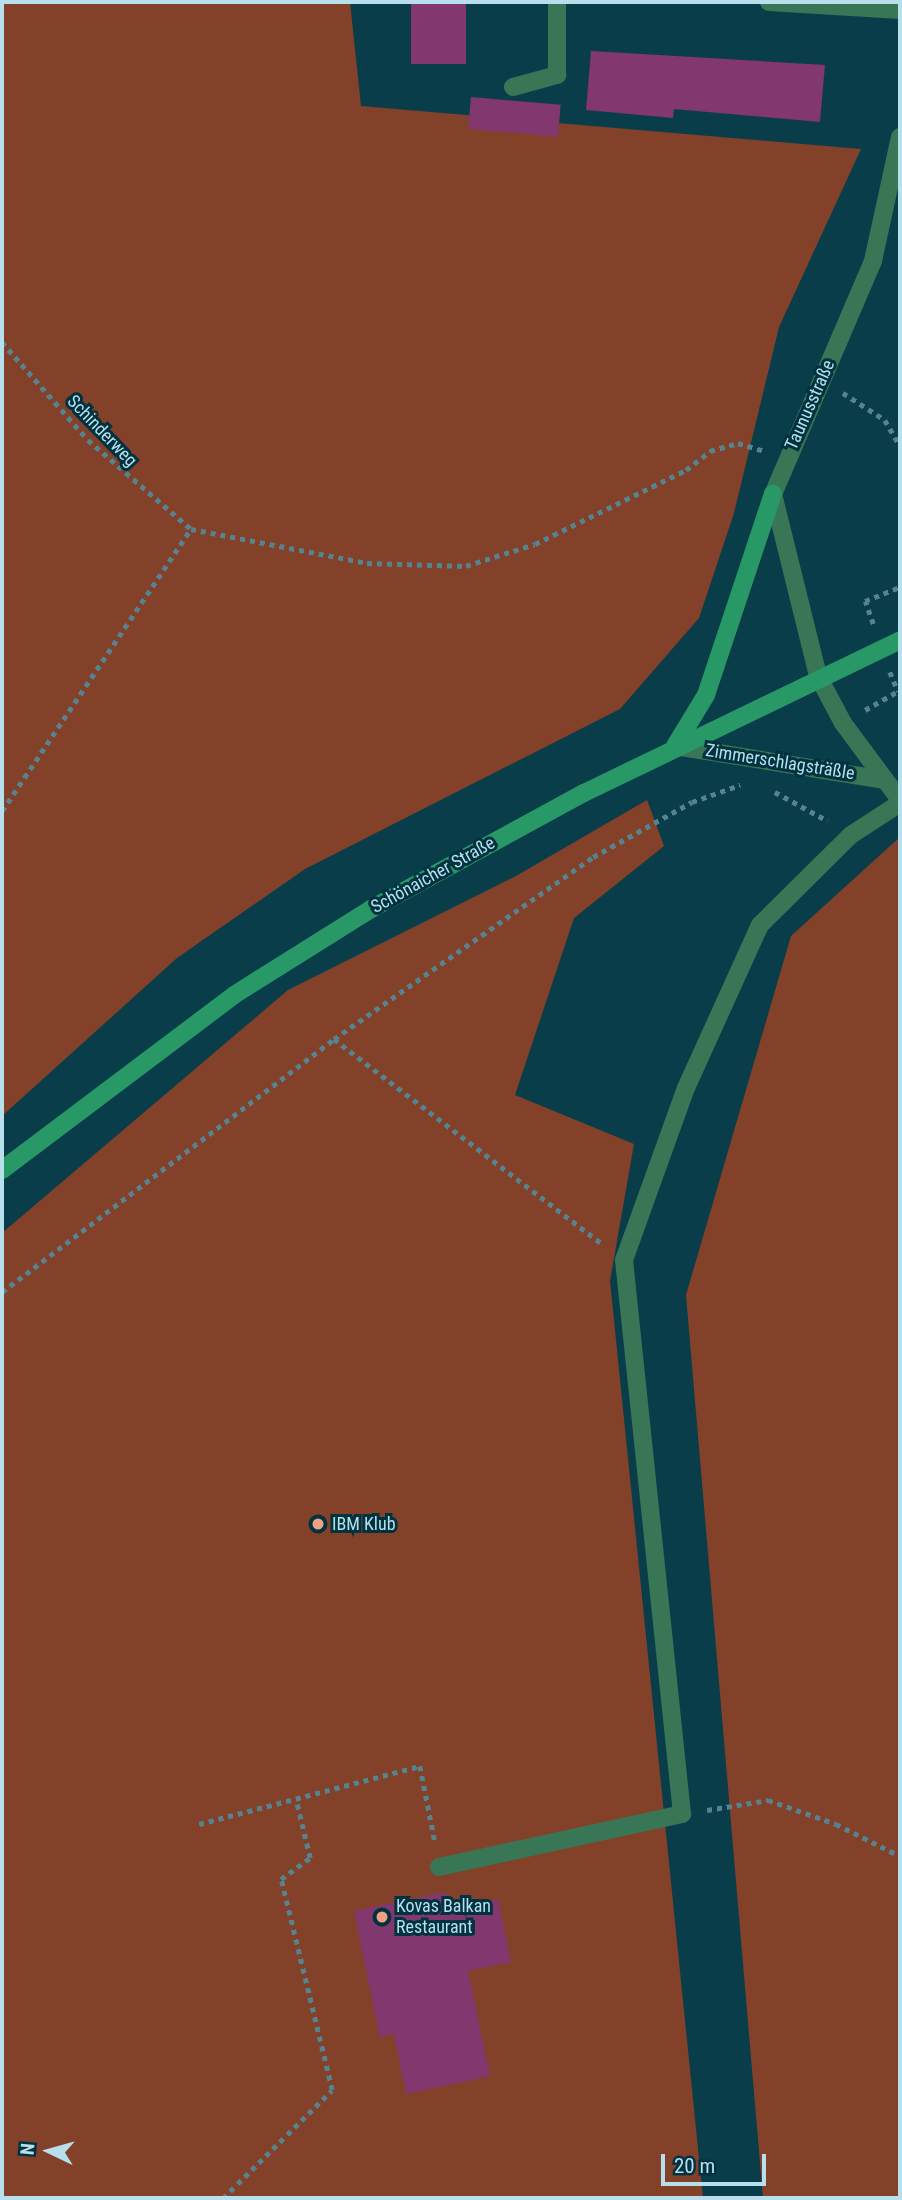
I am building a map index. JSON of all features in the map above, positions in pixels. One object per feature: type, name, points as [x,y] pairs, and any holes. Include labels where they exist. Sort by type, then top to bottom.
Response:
[{"type":"main road","points":[[675,746],[706,695],[773,494]]},
{"type":"main road","name":"Schönaicher Straße","points":[[2,1170],[234,995],[473,852],[675,746],[818,676],[900,640]]},
{"type":"street","points":[[513,87],[557,75],[557,2]]},
{"type":"street","points":[[769,2],[900,10]]},
{"type":"street","name":"Taunusstraße","points":[[773,494],[819,378],[873,261],[900,137]]},
{"type":"street","points":[[773,494],[818,676]]},
{"type":"street","name":"Zimmerschlagsträßle","points":[[818,676],[843,723],[900,801]]},
{"type":"street","name":"Zimmerschlagsträßle","points":[[675,746],[885,780]]},
{"type":"street","points":[[439,1867],[682,1814],[624,1260],[686,1088],[760,925],[851,835],[900,801]]},
{"type":"path","name":"Schinderweg","points":[[2,342],[88,440],[191,529]]},
{"type":"path","points":[[819,378],[885,420],[900,446]]},
{"type":"path","points":[[2,811],[191,529],[367,563],[466,566],[535,544],[686,470],[710,452],[738,443],[787,458]]},
{"type":"path","points":[[843,723],[900,690]]},
{"type":"path","points":[[2,1292],[334,1040],[593,857],[692,802],[752,782]]},
{"type":"path","points":[[764,787],[851,835]]},
{"type":"path","points":[[334,1040],[508,1179],[624,1260]]},
{"type":"path","points":[[199,1824],[420,1766],[439,1867]]},
{"type":"path","points":[[223,2198],[332,2090],[281,1879],[310,1858],[296,1800]]},
{"type":"path","points":[[682,1814],[768,1800],[836,1824],[900,1856]]},
{"type":"shaded area","points":[[2,2],[350,2],[361,106],[861,149],[779,327],[734,513],[699,618],[620,709],[305,869],[177,958],[2,1116]]},
{"type":"shaded area","name":"IBM Klub","points":[[647,800],[664,846],[574,918],[515,1095],[634,1144],[610,1281],[703,2198],[2,2198],[2,1233],[288,990],[516,876]]},
{"type":"shaded area","points":[[900,837],[900,2198],[763,2198],[686,1295],[791,936]]},
{"type":"building","points":[[411,2],[466,2],[466,64],[411,64]]},
{"type":"building","points":[[591,51],[825,65],[820,122],[674,109],[673,118],[586,110]]},
{"type":"building","points":[[471,97],[561,105],[558,137],[468,129]]},
{"type":"building","points":[[445,1892],[448,1909],[498,1899],[511,1962],[468,1971],[490,2076],[406,2094],[394,2034],[380,2037],[354,1911]]},
{"type":"place","name":"IBM Klub","points":[[318,1524]]},
{"type":"place","name":"Kovas Balkan Restaurant","points":[[382,1917]]}]
